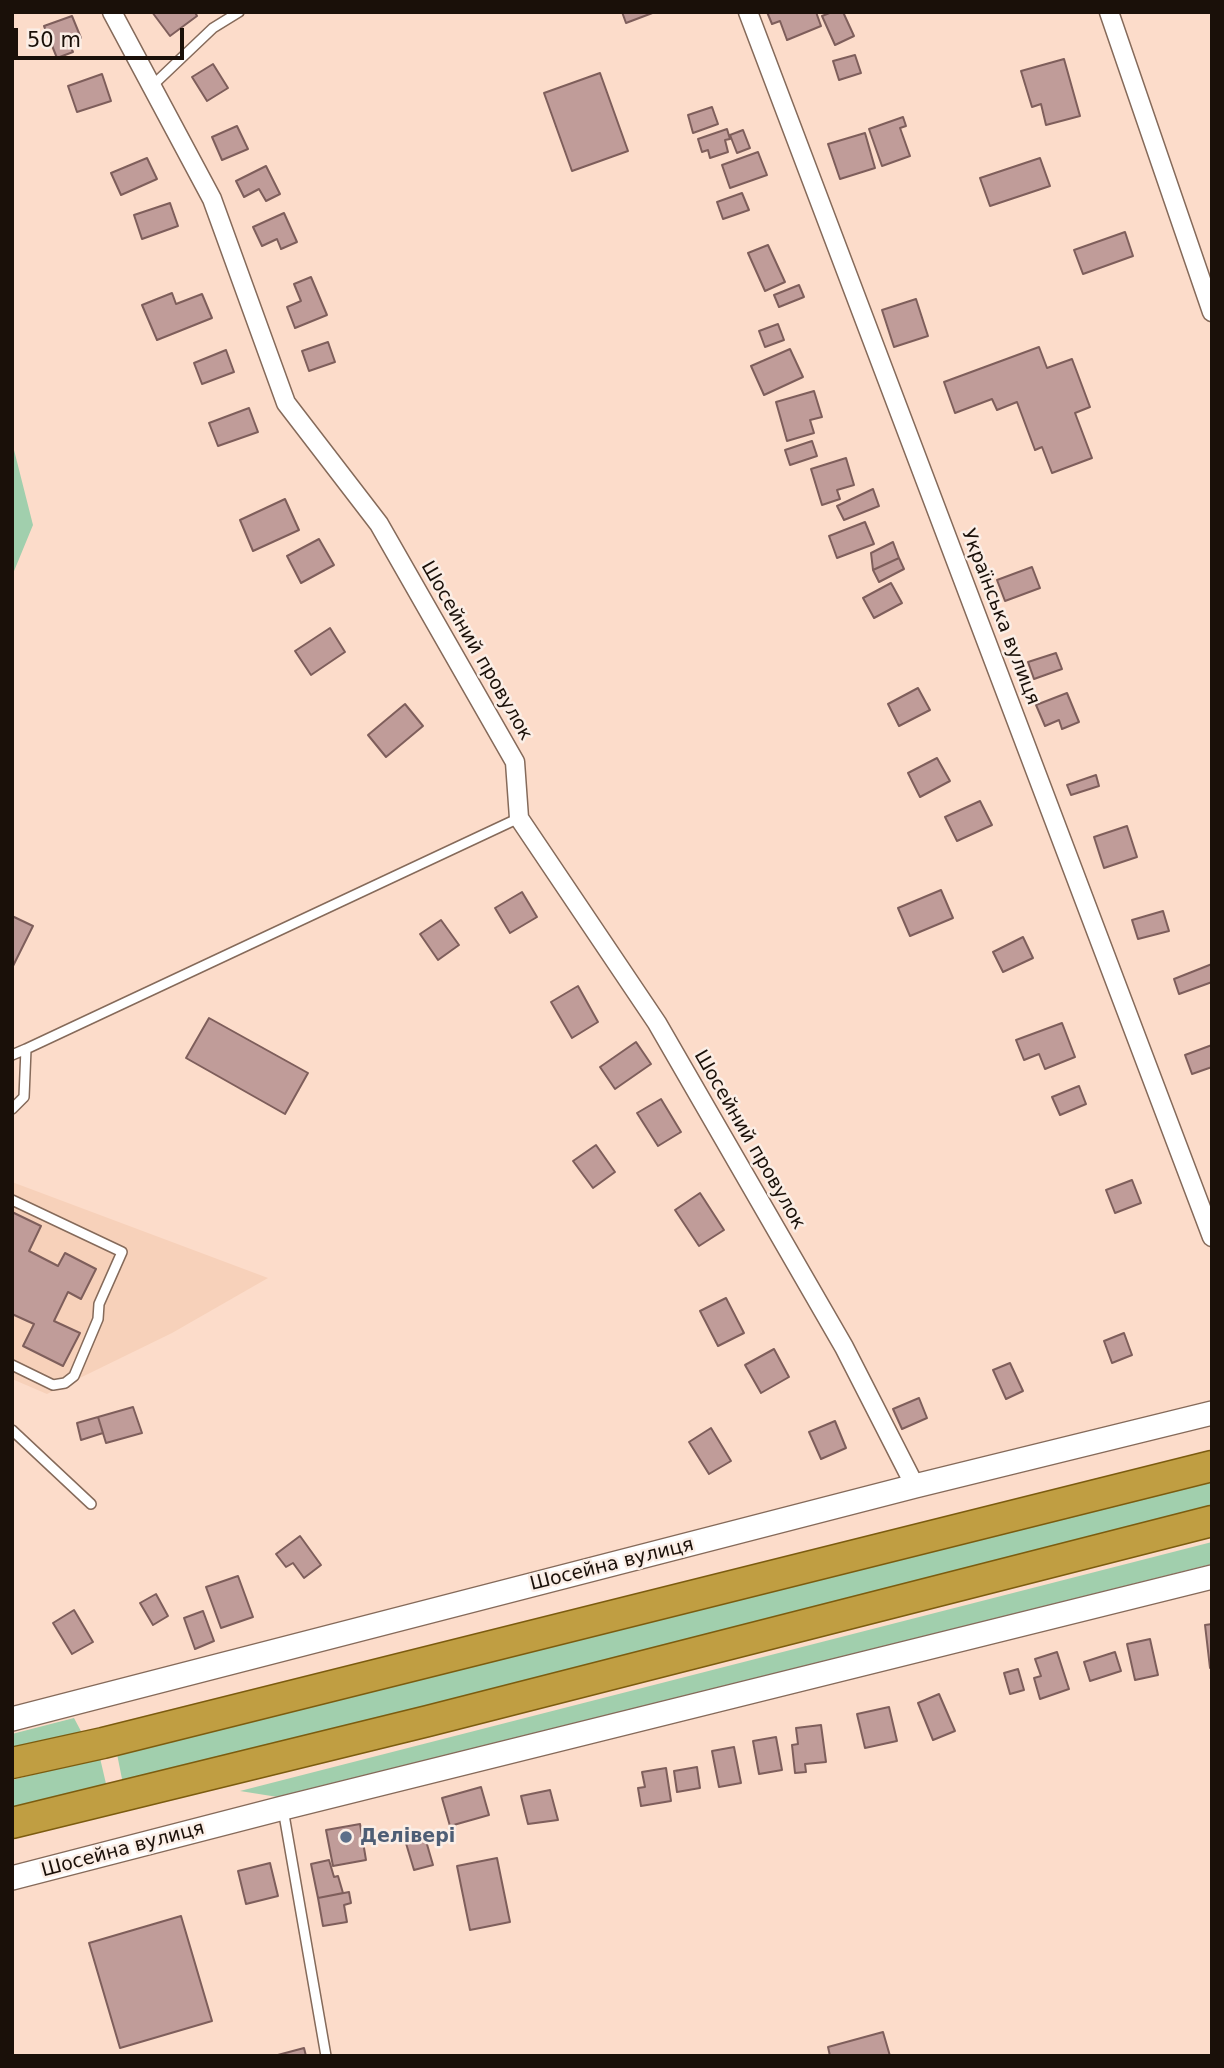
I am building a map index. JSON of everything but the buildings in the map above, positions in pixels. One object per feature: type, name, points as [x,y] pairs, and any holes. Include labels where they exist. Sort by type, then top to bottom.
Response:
[{"type":"highway","points":[[12,1763],[1212,1466]]},
{"type":"highway","points":[[12,1823],[428,1721],[1212,1521]]},
{"type":"street","name":"Шосейний провулок","points":[[112,12],[212,199],[286,403],[379,524],[515,762],[519,818],[657,1023],[844,1347],[915,1486]]},
{"type":"street","name":"Українська вулиця","points":[[748,12],[1212,1237]]},
{"type":"street","points":[[1109,12],[1212,312]]},
{"type":"street","name":"Шосейна вулиця","points":[[12,1719],[915,1486],[1212,1413]]},
{"type":"street","name":"Шосейна вулиця","points":[[12,1878],[1212,1577]]},
{"type":"lane","points":[[152,86],[213,28],[239,12]]},
{"type":"lane","points":[[12,1055],[519,818]]},
{"type":"lane","points":[[12,1109],[24,1097],[26,1049]]},
{"type":"lane","points":[[12,1200],[122,1252],[99,1304],[98,1320],[74,1376],[65,1383],[53,1385],[12,1365]]},
{"type":"lane","points":[[12,1430],[91,1504]]},
{"type":"lane","points":[[283,1808],[326,2056]]},
{"type":"shaded area","points":[[12,1182],[268,1278],[172,1333],[47,1394],[12,1379]]},
{"type":"green space","points":[[12,442],[33,525],[12,576]]},
{"type":"green space","points":[[1212,1477],[1212,1505],[123,1784],[117,1754]]},
{"type":"green space","points":[[1212,1542],[1212,1564],[284,1798],[240,1791]]},
{"type":"green space","points":[[74,1718],[83,1735],[12,1752],[12,1734]]},
{"type":"green space","points":[[100,1758],[107,1788],[12,1810],[12,1780]]},
{"type":"place","name":"Делівері","points":[[346,1837]]}]
